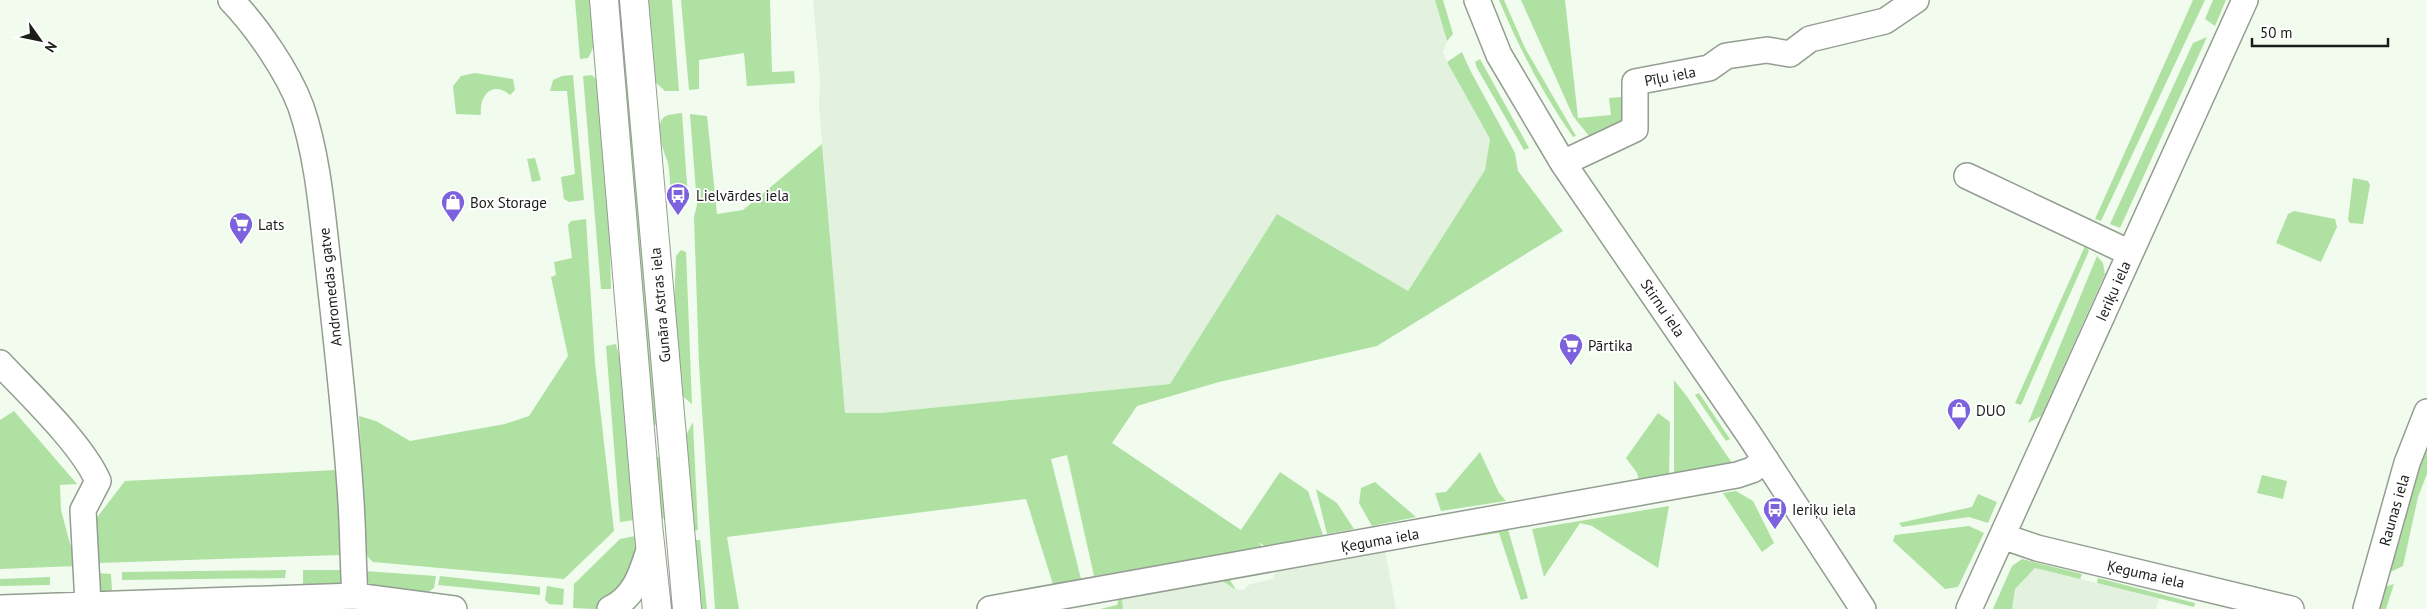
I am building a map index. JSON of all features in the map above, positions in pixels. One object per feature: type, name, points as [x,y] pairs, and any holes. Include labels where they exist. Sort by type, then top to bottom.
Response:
[{"type":"main road","name":"Gunāra Astras iela","points":[[604,0],[650,547],[657,609]]},
{"type":"main road","name":"Gunāra Astras iela","points":[[634,0],[687,609]]},
{"type":"main road","points":[[642,443],[672,441]]},
{"type":"street","name":"Andromedas gatve","points":[[231,0],[252,22],[276,60],[301,108],[314,161],[346,432],[355,555],[355,596]]},
{"type":"street","name":"Stirnu iela","points":[[1478,0],[1499,55],[1563,163],[1766,460],[1863,609]]},
{"type":"street","name":"Pīļu iela","points":[[1563,163],[1635,129],[1635,82],[1709,68],[1726,56],[1767,50],[1789,35],[1810,39],[1885,21],[1916,0]]},
{"type":"street","name":"Ieriķu iela","points":[[1969,609],[2245,0]]},
{"type":"street","points":[[1968,176],[2130,253]]},
{"type":"street","points":[[0,364],[56,424],[93,470],[98,481],[85,502],[83,510],[83,547],[88,604]]},
{"type":"street","name":"Raunas iela","points":[[2366,609],[2407,463],[2427,412]]},
{"type":"street","name":"Ķeguma iela","points":[[990,609],[1737,475],[1752,470],[1766,460]]},
{"type":"street","name":"Ķeguma iela","points":[[2002,536],[2037,548],[2291,609]]},
{"type":"street","name":"Gunāra Astras iela","points":[[610,609],[629,596],[640,577],[650,547]]},
{"type":"street","points":[[0,608],[355,596],[454,609]]},
{"type":"shaded area","points":[[813,0],[1435,0],[1447,41],[1443,52],[1490,139],[1485,170],[1407,292],[1277,214],[1170,384],[880,413],[845,414],[819,106],[820,80]]},
{"type":"shaded area","points":[[1385,549],[1396,609],[1123,609],[1121,599],[1221,580],[1234,589],[1243,590],[1250,584],[1273,579],[1276,568]]},
{"type":"shaded area","points":[[2035,568],[2159,598],[2156,609],[2012,609],[2015,589]]},
{"type":"green space","points":[[575,0],[595,0],[595,38],[588,58],[580,59]]},
{"type":"green space","points":[[617,0],[624,0],[660,424],[652,425]]},
{"type":"green space","points":[[646,0],[672,0],[679,91],[665,91],[653,80]]},
{"type":"green space","points":[[681,0],[770,0],[772,72],[794,71],[795,83],[747,86],[744,53],[699,60],[699,89],[689,90]]},
{"type":"green space","points":[[1435,0],[1443,0],[1453,34],[1447,41]]},
{"type":"green space","points":[[1499,0],[1504,0],[1525,48],[1576,136],[1573,137],[1542,87],[1523,53]]},
{"type":"green space","points":[[1521,0],[1565,0],[1578,118],[1611,115],[1609,98],[1622,97],[1626,124],[1589,136],[1573,116]]},
{"type":"green space","points":[[2193,0],[2205,0],[2101,221],[2095,219]]},
{"type":"green space","points":[[2213,0],[2226,0],[2215,26],[2205,19]]},
{"type":"green space","points":[[2207,37],[2120,228],[2110,224],[2193,43]]},
{"type":"green space","points":[[1462,52],[1515,153],[1518,171],[1563,231],[1377,346],[1219,382],[1137,406],[1112,443],[1241,530],[1280,472],[1308,491],[1323,535],[1265,546],[1258,542],[1263,547],[1094,576],[1067,455],[1051,459],[1081,579],[1053,584],[1026,499],[727,537],[739,609],[715,609],[699,364],[694,217],[697,205],[690,114],[707,116],[717,214],[743,210],[822,144],[845,413],[880,413],[1170,384],[1277,214],[1408,291],[1485,170],[1490,139],[1447,62]]},
{"type":"green space","points":[[1480,59],[1529,148],[1524,150],[1477,68],[1475,62]]},
{"type":"green space","points":[[475,73],[513,79],[515,90],[510,95],[498,89],[488,92],[482,102],[481,115],[456,114],[453,86],[461,76]]},
{"type":"green space","points":[[573,75],[584,200],[569,202],[564,199],[561,177],[575,174],[567,91],[550,91],[553,80],[562,76]]},
{"type":"green space","points":[[592,75],[601,84],[613,214],[610,247],[611,289],[601,289],[583,76]]},
{"type":"green space","points":[[682,113],[688,198],[675,201],[671,198],[668,163],[659,132],[662,120],[666,116]]},
{"type":"green space","points":[[535,158],[541,180],[532,182],[527,159]]},
{"type":"green space","points":[[2353,178],[2368,181],[2370,185],[2363,224],[2350,223],[2348,220]]},
{"type":"green space","points":[[2294,211],[2335,219],[2337,227],[2321,262],[2276,243],[2288,214]]},
{"type":"green space","points":[[586,219],[595,363],[614,531],[564,579],[373,562],[367,556],[359,416],[376,421],[410,441],[505,424],[529,416],[568,356],[551,277],[556,275],[554,262],[572,258],[568,225],[571,221]]},
{"type":"green space","points":[[2085,246],[2089,251],[2021,405],[2015,403]]},
{"type":"green space","points":[[681,250],[686,252],[692,404],[680,394],[674,306],[676,256]]},
{"type":"green space","points":[[2097,256],[2103,263],[2105,274],[2041,416],[2028,423]]},
{"type":"green space","points":[[616,344],[629,395],[635,520],[620,522],[606,346]]},
{"type":"green space","points":[[1674,380],[1688,398],[1732,463],[1674,477]]},
{"type":"green space","points":[[1699,393],[1730,439],[1726,441],[1695,395]]},
{"type":"green space","points":[[14,411],[77,484],[60,485],[61,510],[76,566],[0,569],[0,420]]},
{"type":"green space","points":[[1658,413],[1670,422],[1669,477],[1640,484],[1637,473],[1626,458]]},
{"type":"green space","points":[[693,422],[698,530],[693,531],[685,437]]},
{"type":"green space","points":[[2427,443],[2427,474],[2418,497],[2403,566],[2386,574],[2411,487]]},
{"type":"green space","points":[[1480,452],[1499,493],[1506,501],[1441,511],[1435,493],[1446,492]]},
{"type":"green space","points":[[657,457],[665,457],[670,518],[661,519]]},
{"type":"green space","points":[[336,470],[341,555],[98,563],[95,520],[125,481]]},
{"type":"green space","points":[[2262,475],[2287,481],[2283,499],[2257,493]]},
{"type":"green space","points":[[1375,482],[1416,517],[1372,526],[1359,503],[1361,488]]},
{"type":"green space","points":[[1316,489],[1337,503],[1354,529],[1327,534]]},
{"type":"green space","points":[[1736,491],[1753,501],[1774,543],[1762,552],[1723,493]]},
{"type":"green space","points":[[1978,494],[1997,502],[1988,523],[1969,517],[1902,527],[1899,523],[1972,507]]},
{"type":"green space","points":[[1669,506],[1658,568],[1592,526],[1580,523],[1544,577],[1532,529]]},
{"type":"green space","points":[[1507,526],[1528,598],[1521,600],[1499,533],[1470,537],[1469,532]]},
{"type":"green space","points":[[1969,526],[1984,533],[1958,587],[1945,589],[1893,541],[1895,535]]},
{"type":"green space","points":[[635,536],[636,562],[610,603],[595,609],[573,608],[574,584],[620,539]]},
{"type":"green space","points":[[693,540],[700,540],[707,609],[697,609]]},
{"type":"green space","points":[[2022,559],[2082,574],[2080,579],[2035,568],[2015,589],[2012,609],[1993,609],[2012,566]]},
{"type":"green space","points":[[286,570],[285,578],[122,580],[122,572]]},
{"type":"green space","points":[[303,570],[341,570],[341,581],[337,585],[303,585]]},
{"type":"green space","points":[[364,571],[436,576],[434,588],[427,593],[370,587]]},
{"type":"green space","points":[[94,573],[111,574],[112,591],[101,592],[96,586]]},
{"type":"green space","points":[[440,576],[540,587],[540,595],[438,585]]},
{"type":"green space","points":[[1223,576],[1230,580],[1236,590],[1221,580],[1122,599],[1123,609],[1100,609],[1117,605],[1120,595]]},
{"type":"green space","points":[[50,577],[50,585],[0,586],[0,579]]},
{"type":"green space","points":[[2098,578],[2195,603],[2194,607],[2097,583]]},
{"type":"green space","points":[[2394,584],[2386,609],[2381,609],[2381,588]]},
{"type":"green space","points":[[547,586],[564,589],[563,605],[549,604],[545,600]]},
{"type":"place","name":"Lielvārdes iela","points":[[678,216]]},
{"type":"place","name":"Box Storage","points":[[453,223]]},
{"type":"place","name":"Lats","points":[[241,245]]},
{"type":"place","name":"Pārtika","points":[[1571,366]]},
{"type":"place","name":"DUO","points":[[1959,431]]},
{"type":"place","name":"Ieriķu iela","points":[[1775,530]]}]
